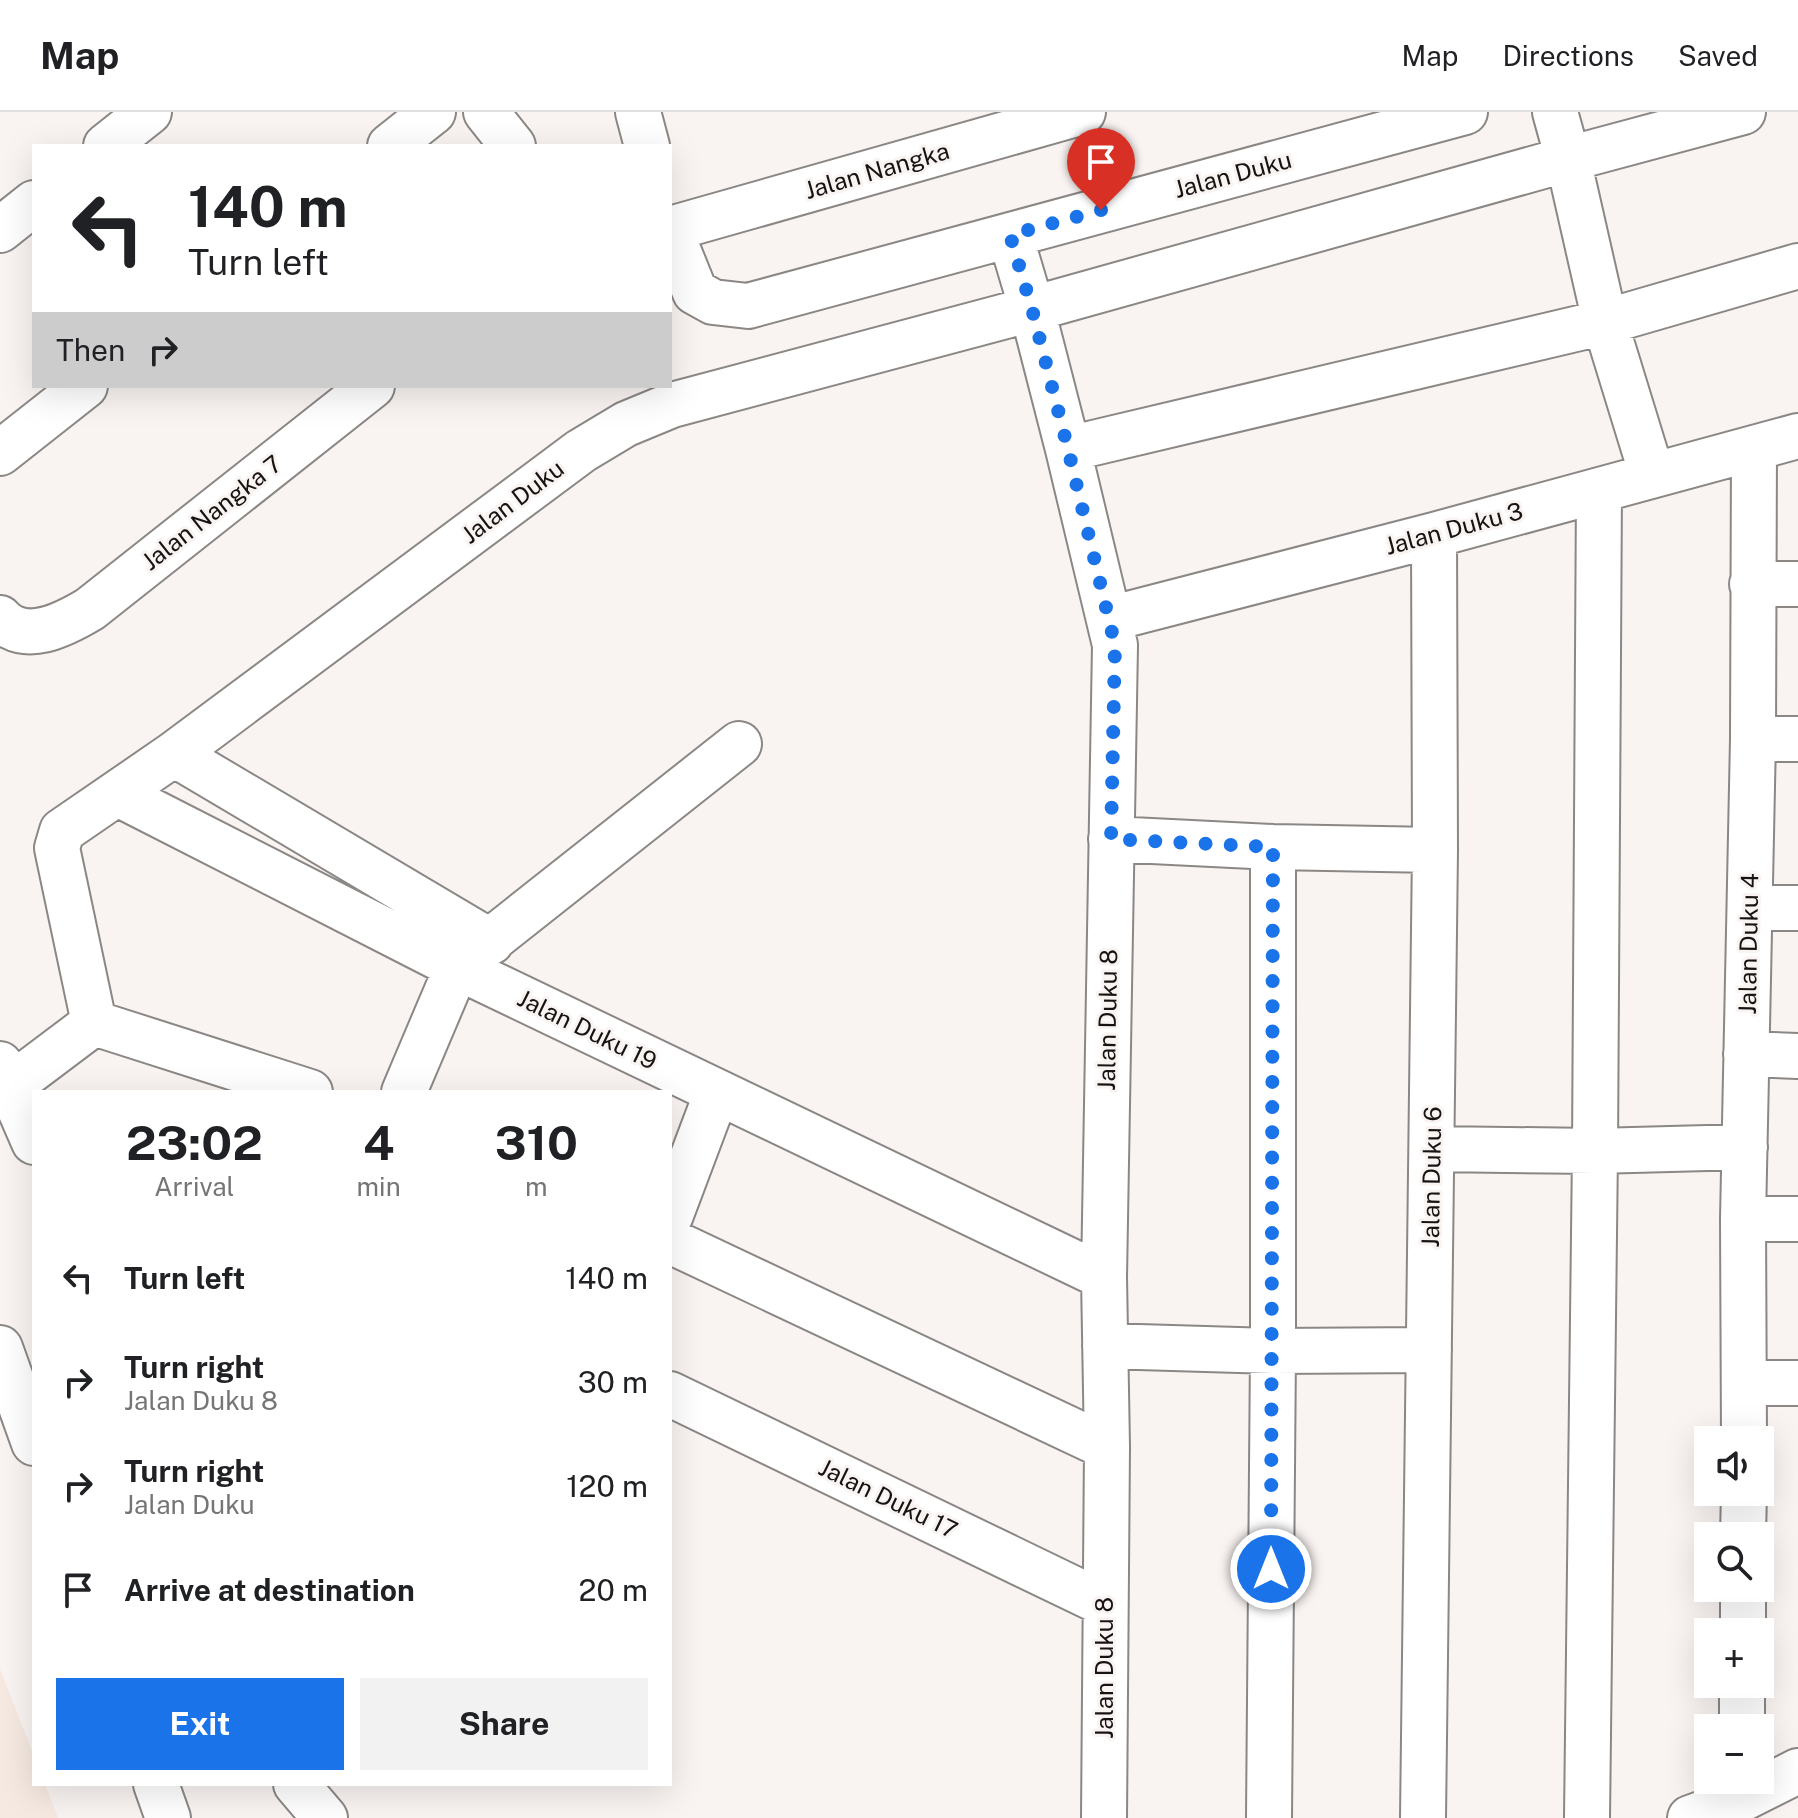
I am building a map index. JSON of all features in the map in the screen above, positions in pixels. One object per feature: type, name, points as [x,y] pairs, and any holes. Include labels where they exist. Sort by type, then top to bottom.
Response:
[{"type":"main road","points":[[109,144],[149,112]]},
{"type":"main road","points":[[393,144],[433,112]]},
{"type":"main road","points":[[486,112],[511,144]]},
{"type":"main road","points":[[638,112],[646,144]]},
{"type":"main road","name":"Jalan Nangka","points":[[672,229],[1083,112]]},
{"type":"main road","name":"Jalan Duku","points":[[672,235],[695,292],[713,302],[748,306],[1465,112]]},
{"type":"main road","points":[[1555,112],[1605,322],[1652,475]]},
{"type":"main road","name":"Jalan Duku","points":[[94,1023],[57,848],[62,831],[174,754],[581,451],[626,424],[672,405],[1743,112]]},
{"type":"main road","points":[[0,230],[32,205]]},
{"type":"main road","name":"Jalan Duku 8","points":[[1010,235],[1068,449],[1115,645],[1104,1277],[1107,1447],[1104,1818]]},
{"type":"main road","points":[[1068,449],[1605,322],[1798,266]]},
{"type":"main road","points":[[0,453],[82,388]]},
{"type":"main road","name":"Jalan Nangka 7","points":[[0,618],[23,631],[46,631],[90,609],[369,388]]},
{"type":"main road","name":"Jalan Duku 3","points":[[1109,619],[1798,436]]},
{"type":"main road","name":"Jalan Duku 4","points":[[1744,1426],[1743,1219],[1753,739],[1754,448]]},
{"type":"main road","points":[[1587,1818],[1599,490]]},
{"type":"main road","name":"Jalan Duku 6","points":[[1423,1818],[1433,1149],[1434,535]]},
{"type":"main road","points":[[1752,584],[1798,584]]},
{"type":"main road","points":[[1753,739],[1798,739]]},
{"type":"main road","points":[[405,1090],[474,954],[739,744]]},
{"type":"main road","points":[[174,754],[474,954]]},
{"type":"main road","name":"Jalan Duku 19","points":[[118,794],[474,954],[717,1092],[1104,1277]]},
{"type":"main road","points":[[1111,839],[1273,847],[1435,850]]},
{"type":"main road","points":[[1269,1818],[1273,847]]},
{"type":"main road","points":[[1750,908],[1798,908]]},
{"type":"main road","points":[[32,1138],[4,1076],[94,1023],[304,1090]]},
{"type":"main road","points":[[1746,1054],[1798,1056]]},
{"type":"main road","points":[[672,1212],[717,1092]]},
{"type":"main road","points":[[1433,1149],[1595,1151],[1745,1147]]},
{"type":"main road","points":[[1743,1219],[1798,1219]]},
{"type":"main road","points":[[672,1242],[1107,1447]]},
{"type":"main road","points":[[1105,1346],[1273,1351],[1429,1350]]},
{"type":"main road","points":[[0,1348],[32,1437]]},
{"type":"main road","points":[[1744,1383],[1798,1383]]},
{"type":"main road","name":"Jalan Duku 17","points":[[672,1395],[1105,1604]]},
{"type":"main road","points":[[1774,1779],[1798,1771]]},
{"type":"main road","points":[[157,1786],[168,1818]]},
{"type":"main road","points":[[284,1786],[294,1818]]},
{"type":"main road","points":[[298,1786],[325,1818]]},
{"type":"main road","points":[[1690,1818],[1717,1809],[1736,1794]]},
{"type":"shaded area","points":[[0,1669],[32,1751],[32,1786],[46,1786],[58,1818],[0,1818]]},
{"type":"route","points":[[1101,210],[1010,235],[1068,449],[1115,645],[1111,839],[1273,847],[1271,1569]]}]
